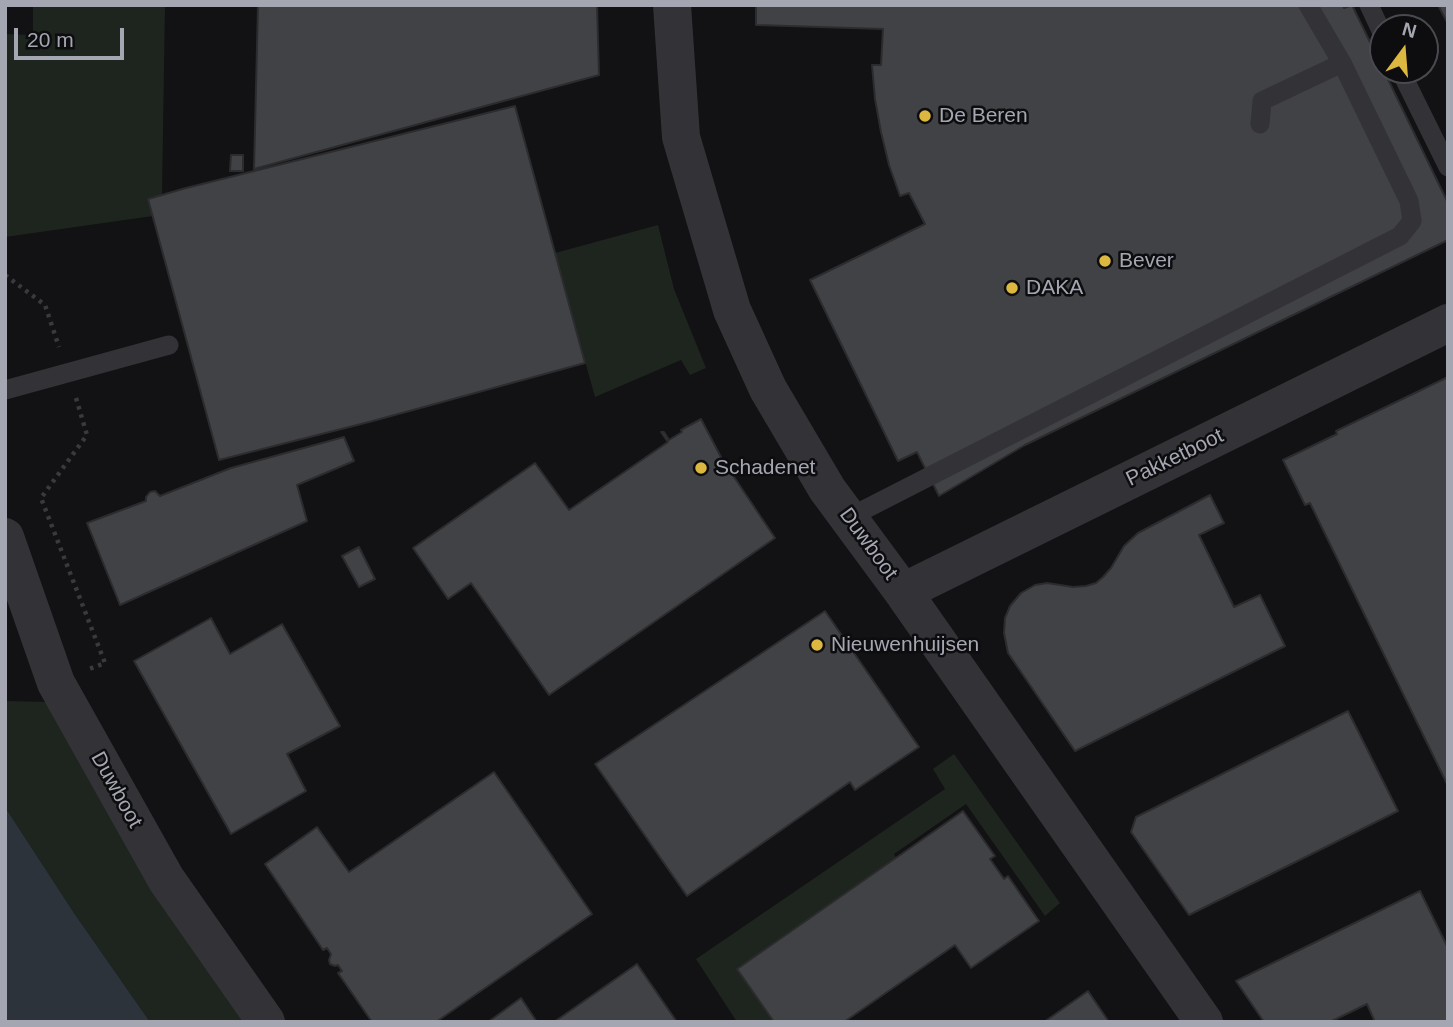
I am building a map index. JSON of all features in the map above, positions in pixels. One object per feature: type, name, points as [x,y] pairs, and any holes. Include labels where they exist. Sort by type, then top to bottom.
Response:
[{"type":"street","name":"Duwboot","points":[[672,5],[681,137],[732,310],[768,389],[827,489],[903,592],[1204,1022]]},
{"type":"street","name":"Pakketboot","points":[[903,592],[1448,323]]},
{"type":"street","name":"Duwboot","points":[[5,537],[56,683],[166,879],[266,1022]]},
{"type":"lane","points":[[848,518],[1400,236],[1412,221],[1409,201],[1342,63],[1308,5]]},
{"type":"lane","points":[[1260,124],[1262,101],[1342,63]]},
{"type":"lane","points":[[1407,84],[1448,167]]},
{"type":"lane","points":[[5,390],[169,345]]},
{"type":"path","points":[[5,275],[45,305],[87,435],[41,498],[105,663],[56,683]]},
{"type":"shaded area","points":[[33,5],[165,5],[162,195],[148,200],[153,216],[5,237],[5,34],[33,35]]},
{"type":"shaded area","points":[[658,225],[674,289],[706,368],[690,375],[681,360],[595,397],[555,253]]},
{"type":"shaded area","points":[[5,701],[50,702],[251,1022],[150,1022],[5,807]]},
{"type":"shaded area","points":[[954,754],[1060,903],[1045,916],[966,804],[894,854],[896,858],[737,969],[774,1022],[737,1022],[696,959],[945,789],[933,769]]},
{"type":"shaded area","points":[[5,807],[74,913],[150,1022],[5,1022]]},
{"type":"building","points":[[258,5],[597,5],[599,75],[254,169]]},
{"type":"building","points":[[756,5],[1343,5],[1344,8],[1352,5],[1369,40],[1369,84],[1390,84],[1448,203],[1448,240],[1025,445],[939,496],[917,452],[898,461],[810,280],[925,224],[909,193],[900,196],[881,132],[872,65],[881,65],[883,29],[756,25]]},
{"type":"building","points":[[1438,5],[1448,5],[1448,24]]},
{"type":"building","points":[[515,106],[585,363],[219,460],[148,199]]},
{"type":"building","points":[[231,155],[243,155],[243,171],[230,171]]},
{"type":"building","points":[[1448,377],[1448,786],[1310,503],[1305,505],[1283,460]]},
{"type":"building","points":[[701,419],[722,459],[775,538],[549,695],[471,583],[448,599],[413,548],[535,463],[569,510],[668,442],[661,432],[664,432],[669,440]]},
{"type":"building","points":[[344,437],[354,461],[297,485],[307,521],[120,605],[87,523],[146,501],[150,492],[155,491],[160,496],[231,468]]},
{"type":"building","points":[[1210,495],[1224,523],[1199,535],[1234,607],[1260,595],[1285,646],[1075,751],[1008,653],[1004,633],[1005,618],[1010,606],[1021,593],[1035,585],[1047,583],[1073,587],[1096,583],[1111,568],[1124,546],[1138,533]]},
{"type":"building","points":[[359,547],[375,579],[359,587],[342,556]]},
{"type":"building","points":[[825,611],[919,747],[855,790],[850,782],[687,896],[595,764]]},
{"type":"building","points":[[211,618],[230,654],[282,624],[340,726],[287,754],[306,791],[231,834],[134,661]]},
{"type":"building","points":[[1348,711],[1398,811],[1189,915],[1131,832],[1136,817]]},
{"type":"building","points":[[494,772],[592,914],[436,1022],[372,1022],[338,973],[342,971],[338,965],[330,964],[331,954],[327,948],[323,950],[265,864],[317,827],[349,872]]},
{"type":"building","points":[[963,811],[995,856],[990,859],[1004,879],[1008,876],[1039,921],[971,968],[955,945],[844,1022],[774,1022],[737,969]]},
{"type":"building","points":[[1420,891],[1448,948],[1448,1022],[1375,1022],[1367,1004],[1330,1022],[1264,1022],[1236,981]]},
{"type":"building","points":[[637,964],[677,1022],[554,1022]]},
{"type":"building","points":[[1088,991],[1109,1022],[1044,1022]]},
{"type":"building","points":[[521,998],[537,1022],[488,1022]]},
{"type":"place","name":"De Beren","points":[[925,116]]},
{"type":"place","name":"Bever","points":[[1105,261]]},
{"type":"place","name":"DAKA","points":[[1012,288]]},
{"type":"place","name":"Schadenet","points":[[701,468]]},
{"type":"place","name":"Nieuwenhuijsen","points":[[817,645]]}]
